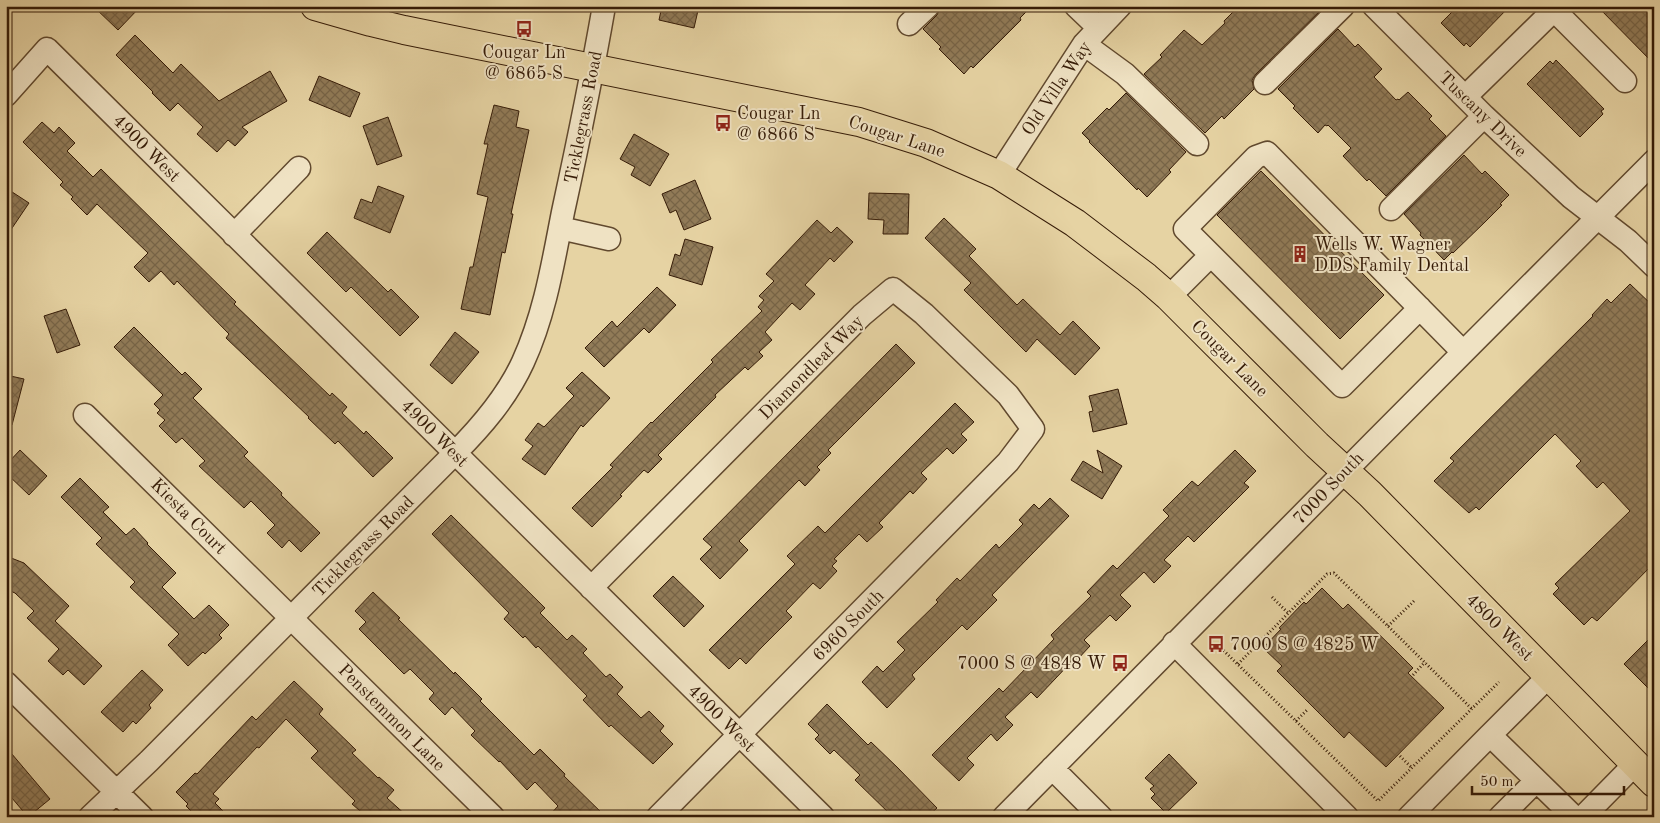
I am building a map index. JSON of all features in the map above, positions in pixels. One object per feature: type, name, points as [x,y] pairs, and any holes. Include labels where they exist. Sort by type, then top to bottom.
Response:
[{"type":"main road","name":"Cougar Lane","points":[[315,6],[387,26],[859,122],[926,143],[999,175],[1083,229],[1123,258],[1169,297],[1345,471]]},
{"type":"main road","name":"4800 West","points":[[1345,471],[1645,773]]},
{"type":"street","name":"Ticklegrass Road","points":[[90,817],[118,792],[456,453],[497,406],[523,363],[541,316],[548,291],[604,6]]},
{"type":"street","points":[[909,24],[928,6]]},
{"type":"street","points":[[1076,6],[1091,36],[1125,74],[1196,144]]},
{"type":"street","name":"Old Villa Way","points":[[999,175],[1091,36],[1120,6]]},
{"type":"street","points":[[1265,83],[1343,6]]},
{"type":"street","name":"Tuscany Drive","points":[[1374,6],[1484,116],[1571,197],[1628,240],[1654,266]]},
{"type":"street","points":[[1465,97],[1556,8],[1625,81]]},
{"type":"street","name":"4900 West","points":[[6,96],[47,49],[822,817]]},
{"type":"street","points":[[1391,209],[1484,116]]},
{"type":"street","points":[[1420,308],[1342,386],[1185,229],[1256,157],[1267,153],[1314,199],[1463,352]]},
{"type":"street","name":"7000 South","points":[[1004,817],[1654,161]]},
{"type":"street","points":[[234,235],[299,168]]},
{"type":"street","points":[[560,228],[609,239]]},
{"type":"street","points":[[1169,297],[1211,255]]},
{"type":"street","name":"Diamondleaf Way","points":[[591,588],[862,315],[893,289],[924,314],[1008,395],[1033,429]]},
{"type":"street","name":"Kiesta Court","points":[[86,415],[292,618]]},
{"type":"street","name":"6960 South","points":[[658,817],[1008,462],[1033,429]]},
{"type":"street","name":"Penstemmon Lane","points":[[292,618],[493,817]]},
{"type":"street","points":[[1174,644],[1347,817]]},
{"type":"street","points":[[1409,817],[1549,676]]},
{"type":"street","points":[[6,683],[142,817]]},
{"type":"street","points":[[1490,735],[1574,817]]},
{"type":"street","points":[[1052,768],[1101,817]]},
{"type":"street","points":[[1583,817],[1645,773]]},
{"type":"street","points":[[1500,817],[1536,781]]},
{"type":"path","points":[[1238,664],[1327,574],[1334,573],[1472,708]]},
{"type":"path","points":[[1272,596],[1288,613]]},
{"type":"path","points":[[1388,626],[1415,600]]},
{"type":"path","points":[[1221,648],[1378,801],[1499,682]]},
{"type":"path","points":[[1413,676],[1425,662]]},
{"type":"path","points":[[1296,721],[1307,710]]},
{"type":"path","points":[[1400,756],[1412,768]]},
{"type":"building","points":[[93,6],[141,6],[118,30]]},
{"type":"building","points":[[662,6],[699,6],[694,28],[659,20]]},
{"type":"building","points":[[941,6],[1032,6],[1020,18],[1021,20],[973,68],[971,66],[964,74],[939,49],[941,47],[923,29],[937,15]]},
{"type":"building","points":[[1239,6],[1315,6],[1320,11],[1256,74],[1252,80],[1254,89],[1224,119],[1222,116],[1205,133],[1144,74],[1162,57],[1160,55],[1184,30],[1202,45],[1225,23],[1224,21]]},
{"type":"building","points":[[1458,6],[1510,6],[1470,47],[1466,43],[1464,46],[1441,23]]},
{"type":"building","points":[[1597,6],[1649,6],[1654,11],[1654,64]]},
{"type":"building","points":[[1338,29],[1355,47],[1358,44],[1382,69],[1374,77],[1396,100],[1399,100],[1408,92],[1432,116],[1429,119],[1446,136],[1386,196],[1369,179],[1367,181],[1343,156],[1351,148],[1328,125],[1325,125],[1318,133],[1293,108],[1295,106],[1278,89]]},
{"type":"building","points":[[135,35],[173,73],[181,64],[219,101],[270,71],[287,101],[242,127],[248,132],[235,146],[228,140],[217,152],[197,134],[203,127],[178,103],[170,111],[116,55]]},
{"type":"building","points":[[1556,60],[1604,109],[1601,111],[1603,114],[1580,137],[1527,84],[1550,61],[1553,64]]},
{"type":"building","points":[[319,76],[360,93],[350,117],[309,100]]},
{"type":"building","points":[[1126,93],[1186,152],[1169,170],[1171,172],[1147,197],[1138,188],[1137,190],[1082,133],[1107,108],[1109,110]]},
{"type":"building","points":[[494,105],[519,111],[516,127],[529,130],[511,214],[513,214],[505,253],[502,252],[490,315],[461,309],[470,267],[473,267],[488,197],[477,194],[488,144],[484,144]]},
{"type":"building","points":[[388,117],[402,156],[377,165],[363,126]]},
{"type":"building","points":[[42,122],[54,133],[59,127],[75,143],[67,151],[93,177],[101,169],[236,302],[234,304],[330,396],[332,393],[347,407],[342,413],[364,434],[366,431],[393,458],[373,477],[338,441],[335,444],[226,338],[229,334],[177,281],[174,285],[161,271],[149,282],[134,267],[148,253],[97,204],[87,215],[71,199],[73,197],[60,185],[63,182],[23,142]]},
{"type":"building","points":[[634,134],[669,154],[650,186],[631,175],[635,167],[620,159]]},
{"type":"building","points":[[1464,155],[1482,174],[1485,171],[1509,195],[1485,222],[1444,260],[1420,235],[1421,233],[1404,214]]},
{"type":"building","name":"Wells W. Wagner DDS Family Dental","points":[[1261,171],[1384,295],[1340,339],[1217,215]]},
{"type":"building","points":[[695,180],[711,219],[684,230],[676,210],[670,213],[662,194]]},
{"type":"building","points":[[378,186],[404,196],[390,233],[354,218],[361,199],[372,203]]},
{"type":"building","points":[[6,188],[29,203],[6,237]]},
{"type":"building","points":[[869,193],[909,194],[908,234],[883,234],[884,220],[868,219]]},
{"type":"building","points":[[944,218],[976,249],[969,256],[1017,305],[1023,299],[1060,335],[1073,321],[1100,348],[1075,375],[1037,339],[1026,352],[964,290],[971,283],[925,238]]},
{"type":"building","points":[[817,220],[831,233],[837,227],[853,242],[834,262],[830,258],[805,285],[815,294],[800,310],[792,303],[765,332],[772,340],[759,352],[763,356],[748,370],[745,367],[715,395],[716,397],[658,455],[662,459],[648,473],[644,470],[592,527],[572,508],[613,467],[610,465],[651,422],[762,311],[758,307],[764,300],[759,296],[774,281],[766,274]]},
{"type":"building","points":[[327,232],[388,292],[391,289],[419,317],[400,336],[351,287],[346,292],[307,253]]},
{"type":"building","points":[[685,239],[713,247],[702,285],[669,275],[675,254],[680,256]]},
{"type":"building","points":[[1630,284],[1654,307],[1654,563],[1597,621],[1592,617],[1584,625],[1553,594],[1559,588],[1555,584],[1630,511],[1603,482],[1597,488],[1576,466],[1581,461],[1555,434],[1479,510],[1476,507],[1469,513],[1434,481],[1454,461],[1450,458],[1593,316],[1607,299],[1611,303]]},
{"type":"building","points":[[657,287],[676,305],[649,333],[644,328],[604,367],[585,348],[612,321],[617,327]]},
{"type":"building","points":[[66,309],[80,345],[57,353],[44,316]]},
{"type":"building","points":[[134,327],[182,375],[185,372],[202,389],[193,398],[248,452],[244,456],[320,533],[301,552],[289,540],[282,548],[267,533],[275,525],[251,501],[244,508],[199,466],[205,461],[182,438],[176,443],[159,426],[165,420],[157,413],[160,410],[154,404],[163,395],[114,347]]},
{"type":"building","points":[[455,332],[479,352],[452,384],[430,365]]},
{"type":"building","points":[[896,344],[915,363],[828,450],[831,453],[817,467],[820,470],[805,486],[799,480],[739,541],[748,550],[720,579],[700,559],[712,547],[703,539]]},
{"type":"building","points":[[582,372],[610,398],[583,427],[581,425],[545,475],[522,459],[533,446],[525,440],[538,423],[544,427],[574,396],[566,388]]},
{"type":"building","points":[[6,375],[24,379],[12,425],[6,425]]},
{"type":"building","points":[[1118,389],[1127,424],[1093,432],[1089,412],[1093,411],[1089,396]]},
{"type":"building","points":[[955,403],[974,422],[961,434],[967,440],[953,454],[947,448],[921,473],[927,479],[913,494],[910,491],[879,523],[883,527],[867,542],[859,534],[834,559],[837,561],[832,566],[837,571],[820,589],[813,583],[786,611],[792,617],[746,664],[740,658],[729,669],[709,650],[795,564],[787,556],[818,526],[825,533]]},
{"type":"building","points":[[20,450],[47,476],[29,495],[6,473],[6,465]]},
{"type":"building","points":[[1097,450],[1122,466],[1102,499],[1071,480],[1083,461],[1103,473]]},
{"type":"building","points":[[1235,450],[1256,471],[1244,483],[1249,487],[1194,542],[1188,536],[1164,560],[1171,566],[1154,583],[1144,572],[1120,595],[1131,606],[1116,621],[1110,615],[1084,640],[1090,646],[1076,661],[1074,659],[1037,698],[1031,692],[1005,717],[1013,725],[997,741],[991,734],[967,758],[974,765],[959,781],[932,755],[999,688],[1003,692],[1054,639],[1051,635],[1091,596],[1087,592],[1113,565],[1117,569],[1169,516],[1163,510],[1192,481],[1198,486]]},
{"type":"building","points":[[80,478],[109,507],[103,512],[126,535],[134,528],[176,573],[162,587],[194,619],[209,605],[229,625],[219,635],[222,638],[205,654],[203,652],[188,666],[168,645],[179,634],[130,587],[135,582],[96,544],[102,538],[61,497]]},
{"type":"building","points":[[1050,498],[1069,516],[992,595],[997,600],[967,630],[962,625],[912,675],[915,679],[887,708],[862,682],[877,666],[883,672],[905,650],[897,642],[938,602],[936,600],[957,578],[960,581],[996,544],[999,548],[1023,524],[1019,520],[1034,504],[1039,509]]},
{"type":"building","points":[[451,515],[545,608],[540,613],[567,640],[572,635],[587,649],[583,653],[606,677],[610,674],[623,687],[617,694],[641,718],[649,711],[664,726],[660,731],[673,744],[653,764],[611,725],[609,727],[583,700],[587,696],[538,646],[536,648],[525,636],[523,638],[504,619],[509,613],[432,534]]},
{"type":"building","points":[[6,556],[24,563],[69,606],[55,621],[102,666],[84,685],[68,670],[63,675],[48,661],[59,649],[27,618],[34,611],[15,593],[6,589]]},
{"type":"building","points":[[673,576],[704,606],[684,627],[653,596]]},
{"type":"building","points":[[1322,588],[1343,609],[1348,604],[1394,649],[1413,668],[1408,673],[1444,708],[1386,767],[1349,732],[1344,738],[1277,671],[1282,666],[1263,648],[1304,602],[1306,604]]},
{"type":"building","points":[[373,592],[454,674],[455,672],[482,699],[480,701],[534,755],[540,749],[565,774],[564,776],[606,817],[548,817],[558,806],[535,782],[527,790],[500,761],[471,735],[475,731],[452,707],[445,715],[429,699],[434,693],[410,669],[404,674],[359,629],[366,622],[355,611]]},
{"type":"building","points":[[1654,634],[1654,694],[1624,664]]},
{"type":"building","points":[[142,670],[163,690],[149,705],[151,708],[136,724],[133,721],[123,732],[101,712]]},
{"type":"building","points":[[294,681],[323,709],[319,714],[356,750],[352,753],[378,778],[394,790],[387,798],[408,817],[367,817],[352,804],[355,801],[311,758],[318,751],[286,719],[213,794],[219,799],[215,803],[229,817],[197,817],[186,806],[188,804],[176,792],[195,773],[197,774],[252,716],[256,720]]},
{"type":"building","points":[[827,704],[868,745],[871,742],[937,808],[927,817],[893,817],[855,780],[860,775],[834,750],[830,754],[815,739],[819,735],[808,724]]},
{"type":"building","points":[[6,747],[50,799],[28,817],[6,791]]},
{"type":"building","points":[[1169,754],[1197,783],[1166,813],[1151,798],[1155,794],[1150,789],[1154,786],[1145,778]]},
{"type":"place","name":"Cougar Ln @ 6865 S","points":[[524,29]]},
{"type":"place","name":"Cougar Ln @ 6866 S","points":[[723,123]]},
{"type":"place","name":"Wells W. Wagner DDS Family Dental","points":[[1300,254]]},
{"type":"place","name":"7000 S @ 4825 W","points":[[1216,644]]},
{"type":"place","name":"7000 S @ 4848 W","points":[[1120,663]]}]
